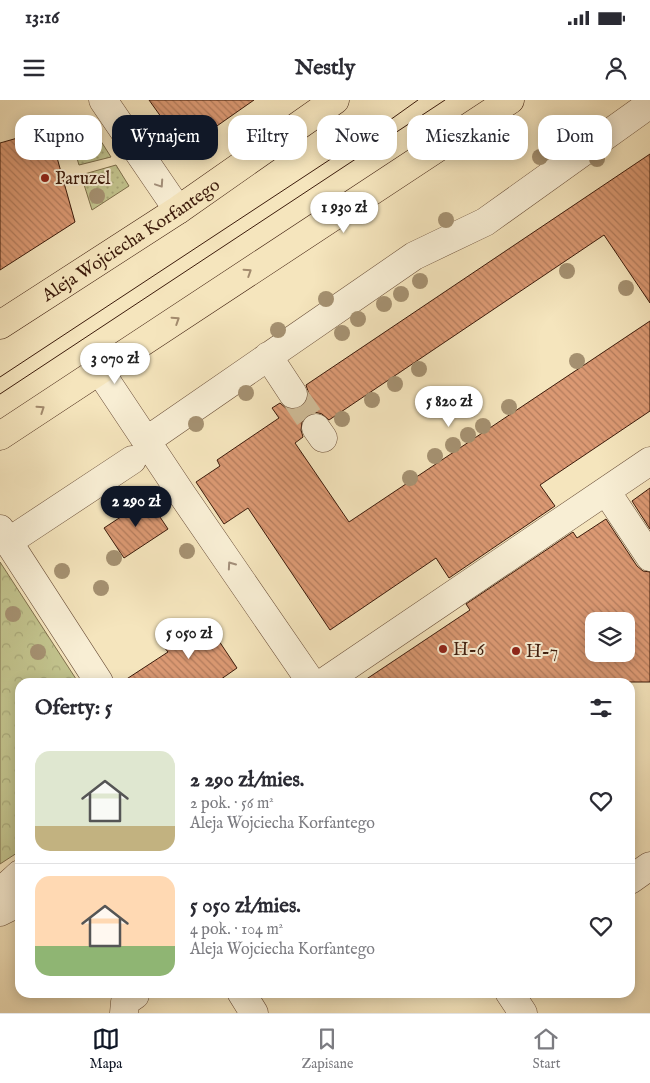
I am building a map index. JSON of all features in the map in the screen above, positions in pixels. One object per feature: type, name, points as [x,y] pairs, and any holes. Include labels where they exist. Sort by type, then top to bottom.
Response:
[{"type":"main road","name":"Aleja Wojciecha Korfantego","points":[[0,326],[178,210],[335,100]]},
{"type":"main road","points":[[0,436],[510,100]]},
{"type":"street","points":[[104,100],[178,210]]},
{"type":"street","points":[[97,678],[4,536],[139,450],[268,356],[414,256],[486,222],[650,104]]},
{"type":"street","points":[[268,356],[293,394]]},
{"type":"street","points":[[99,370],[139,450],[180,493],[308,678]]},
{"type":"street","points":[[330,678],[650,461]]},
{"type":"street","points":[[606,491],[650,557]]},
{"type":"street","points":[[635,876],[650,866]]},
{"type":"street","points":[[0,892],[15,878]]},
{"type":"street","points":[[0,912],[15,904]]},
{"type":"street","points":[[245,998],[254,1013]]},
{"type":"street","points":[[513,998],[522,1013]]},
{"type":"green space","points":[[102,143],[111,157],[102,159]]},
{"type":"green space","points":[[77,160],[99,160],[79,165]]},
{"type":"green space","points":[[116,165],[129,186],[92,210],[81,175]]},
{"type":"green space","points":[[0,562],[75,678],[15,678],[15,854],[0,864]]},
{"type":"building","points":[[149,100],[254,100],[233,115],[228,115],[228,118],[218,125],[218,115],[160,115]]},
{"type":"building","points":[[15,139],[15,160],[58,160],[75,222],[0,270],[0,143]]},
{"type":"building","points":[[650,154],[650,303],[604,235],[329,420],[322,414],[315,412],[307,415],[302,422],[301,430],[303,437],[295,443],[349,522],[650,321],[650,411],[540,485],[555,506],[449,578],[436,558],[330,630],[248,508],[224,524],[196,482],[220,466],[217,460],[279,418],[272,408],[280,403],[286,408],[293,410],[302,407],[307,401],[309,394],[306,385]]},
{"type":"building","points":[[650,488],[650,529],[632,501]]},
{"type":"building","points":[[148,499],[168,529],[124,558],[104,528]]},
{"type":"building","points":[[606,519],[637,566],[643,571],[650,572],[650,682],[635,682],[635,678],[368,678],[470,610],[466,604],[573,532],[577,538]]},
{"type":"building","points":[[205,620],[237,668],[223,678],[128,678],[168,652],[164,647]]},
{"type":"tunnel","points":[[293,394],[316,428]]},
{"type":"tram line","points":[[0,377],[418,100]]},
{"type":"tram line","points":[[0,394],[445,100]]},
{"type":"place","name":"Paruzel","points":[[45,178]]},
{"type":"place","name":"H-6","points":[[443,649]]},
{"type":"place","name":"H-7","points":[[516,651]]}]
